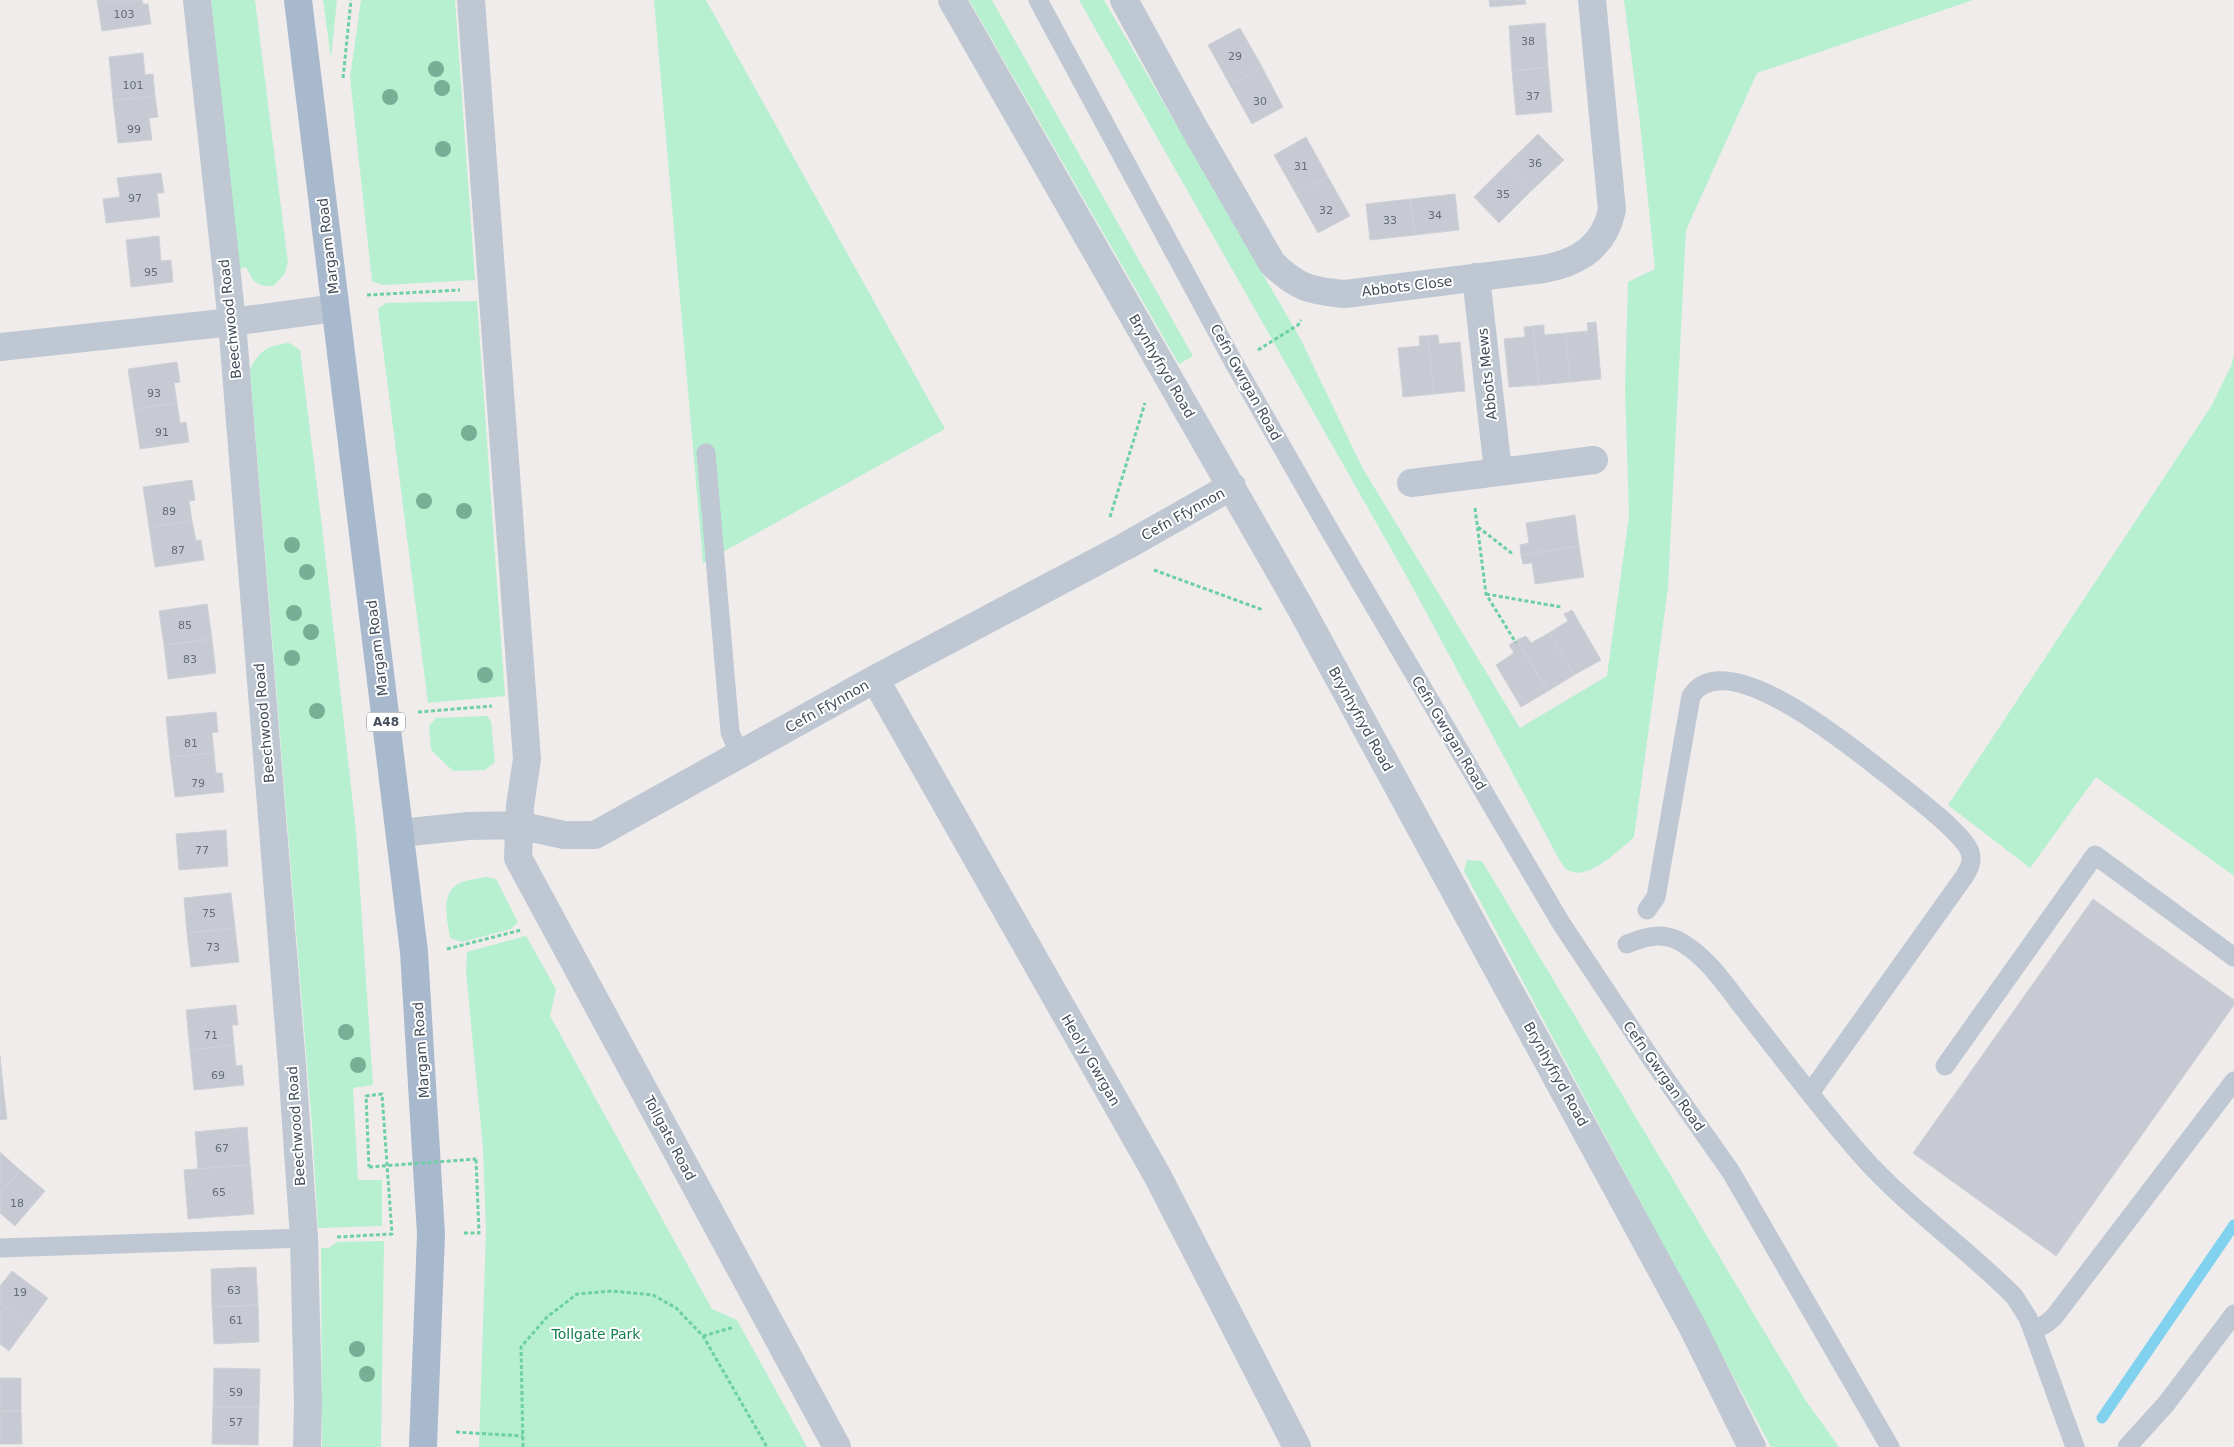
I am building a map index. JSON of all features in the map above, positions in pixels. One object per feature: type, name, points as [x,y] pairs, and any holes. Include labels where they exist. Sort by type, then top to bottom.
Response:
[{"type":"main road","name":"Margam Road","points":[[298,0],[414,952],[431,1234],[424,1439]]},
{"type":"street","name":"Beechwood Road","points":[[197,0],[232,322],[304,1238],[308,1403],[307,1447]]},
{"type":"street","points":[[471,0],[527,759],[518,825]]},
{"type":"street","name":"Brynhyfryd Road","points":[[952,0],[1232,486],[1586,1129],[1716,1372],[1752,1447]]},
{"type":"street","name":"Abbots Close","points":[[1124,0],[1193,126],[1272,263],[1288,279],[1314,291],[1345,294],[1544,270],[1566,265],[1582,255],[1599,240],[1608,228],[1612,210],[1592,0]]},
{"type":"street","name":"Abbots Mews","points":[[1476,277],[1498,471]]},
{"type":"street","points":[[0,347],[232,322],[334,302]]},
{"type":"street","points":[[1410,483],[1594,460]]},
{"type":"street","name":"Cefn Ffynnon","points":[[400,833],[468,826],[518,825],[564,835],[595,835],[875,679],[1126,546],[1232,486]]},
{"type":"street","name":"Heol y Gwrgan","points":[[875,679],[1157,1176],[1298,1447]]},
{"type":"street","name":"Tollgate Road","points":[[518,825],[518,858],[837,1447]]},
{"type":"lane","name":"Cefn Gwrgan Road","points":[[1038,0],[1234,363],[1335,540],[1561,923],[1648,1054],[1731,1172],[1890,1447]]},
{"type":"lane","points":[[706,453],[730,732],[739,754]]},
{"type":"lane","points":[[1647,910],[1656,897],[1691,696],[1700,685],[1710,681],[1730,682],[1753,688],[1782,700],[1818,723],[1907,791],[1966,844],[1971,858],[1969,869],[1964,877],[1810,1093]]},
{"type":"lane","points":[[1945,1066],[2094,855],[2234,956]]},
{"type":"lane","points":[[1627,944],[1651,936],[1665,936],[1686,945],[1725,985],[1810,1093],[1874,1170],[2014,1296],[2025,1312],[2033,1330],[2075,1447]]},
{"type":"lane","points":[[2033,1330],[2047,1323],[2054,1316],[2234,1081]]},
{"type":"lane","points":[[0,1248],[304,1238]]},
{"type":"lane","points":[[2127,1447],[2166,1404],[2234,1314]]},
{"type":"path","points":[[334,302],[491,288]]},
{"type":"path","points":[[1471,475],[1486,594],[1516,643]]},
{"type":"path","points":[[1477,526],[1514,555]]},
{"type":"path","points":[[1486,594],[1561,608]]},
{"type":"path","points":[[385,715],[522,703]]},
{"type":"path","points":[[414,952],[458,948],[522,930],[549,915]]},
{"type":"path","points":[[304,1238],[392,1234],[382,1094],[366,1096],[369,1167],[476,1159],[479,1233]]},
{"type":"path","points":[[523,1447],[521,1347],[547,1318],[577,1294],[612,1291],[653,1295],[676,1308],[703,1336],[767,1447]]},
{"type":"path","points":[[703,1336],[732,1329]]},
{"type":"path","points":[[424,1439],[523,1436]]},
{"type":"green space","points":[[211,0],[255,0],[288,263],[284,275],[273,286],[263,286],[256,282],[246,267],[238,269]]},
{"type":"green space","points":[[323,0],[337,0],[331,58]]},
{"type":"green space","points":[[361,0],[455,0],[475,280],[383,285],[372,281],[350,78]]},
{"type":"green space","points":[[654,0],[706,0],[945,429],[703,563]]},
{"type":"green space","points":[[969,0],[992,0],[1193,356],[1179,364]]},
{"type":"green space","points":[[1079,0],[1104,0],[1301,340],[1362,467],[1520,728],[1607,676],[1629,516],[1625,389],[1628,282],[1655,269],[1640,123],[1624,0],[1973,0],[1757,73],[1686,230],[1668,588],[1634,837],[1593,869],[1574,872],[1566,869],[1559,859],[1406,575]]},
{"type":"green space","points":[[477,301],[505,696],[428,703],[378,309],[386,303]]},
{"type":"green space","points":[[289,343],[300,350],[356,831],[373,1085],[353,1088],[358,1180],[382,1180],[382,1226],[318,1228],[312,1125],[250,369],[257,357],[265,350]]},
{"type":"green space","points":[[2234,355],[2234,876],[2096,777],[2030,868],[1948,805],[2212,405],[2231,366]]},
{"type":"green space","points":[[487,716],[491,722],[495,762],[485,770],[453,771],[431,750],[429,726],[436,718]]},
{"type":"green space","points":[[1467,860],[1482,861],[1806,1401],[1839,1447],[1771,1447],[1464,871]]},
{"type":"green space","points":[[486,877],[496,879],[518,922],[511,929],[462,942],[450,938],[446,910],[451,890],[463,882]]},
{"type":"green space","name":"Tollgate Park","points":[[526,936],[556,989],[550,1016],[712,1309],[737,1320],[807,1447],[479,1447],[486,1231],[483,1148],[466,972],[467,952]]},
{"type":"green space","points":[[384,1241],[381,1447],[322,1447],[321,1248],[329,1248],[337,1242]]},
{"type":"building","points":[[97,0],[142,0],[143,4],[148,4],[151,24],[102,31]]},
{"type":"building","points":[[1489,0],[1525,0],[1526,4],[1490,7]]},
{"type":"building","points":[[1545,23],[1548,67],[1512,71],[1509,26]]},
{"type":"building","points":[[1240,28],[1262,67],[1230,85],[1208,45]]},
{"type":"building","points":[[143,53],[145,75],[153,74],[155,96],[113,100],[109,57]]},
{"type":"building","points":[[1262,67],[1283,107],[1252,124],[1230,85]]},
{"type":"building","points":[[1548,67],[1552,112],[1516,115],[1512,71]]},
{"type":"building","points":[[155,96],[158,117],[149,118],[152,140],[118,143],[113,100]]},
{"type":"building","points":[[1538,134],[1564,160],[1531,191],[1506,165]]},
{"type":"building","points":[[1306,137],[1328,177],[1296,194],[1274,155]]},
{"type":"building","points":[[1506,165],[1531,191],[1499,223],[1474,197]]},
{"type":"building","points":[[161,173],[164,193],[157,193],[160,217],[106,223],[103,199],[120,197],[117,178]]},
{"type":"building","points":[[1328,177],[1350,216],[1318,233],[1296,194]]},
{"type":"building","points":[[1455,194],[1459,230],[1415,235],[1410,199]]},
{"type":"building","points":[[1410,199],[1415,235],[1370,240],[1366,204]]},
{"type":"building","points":[[159,236],[161,261],[171,260],[173,282],[131,287],[126,240]]},
{"type":"building","points":[[1596,322],[1601,379],[1570,382],[1566,333],[1588,331],[1587,323]]},
{"type":"building","points":[[1544,325],[1544,335],[1566,333],[1570,382],[1539,385],[1533,326]]},
{"type":"building","points":[[1533,326],[1539,385],[1509,387],[1504,339],[1525,337],[1524,327]]},
{"type":"building","points":[[1438,335],[1439,344],[1460,342],[1465,391],[1434,394],[1428,336]]},
{"type":"building","points":[[1419,336],[1428,336],[1434,394],[1403,397],[1398,348],[1420,346]]},
{"type":"building","points":[[177,362],[180,382],[174,383],[177,403],[134,409],[128,369]]},
{"type":"building","points":[[177,403],[180,423],[186,422],[189,442],[140,449],[134,409]]},
{"type":"building","points":[[192,480],[195,500],[189,501],[192,521],[149,527],[143,487]]},
{"type":"building","points":[[1575,515],[1579,546],[1521,555],[1520,545],[1529,543],[1526,523]]},
{"type":"building","points":[[192,521],[196,541],[201,540],[204,560],[155,567],[149,527]]},
{"type":"building","points":[[1579,546],[1584,577],[1535,584],[1532,563],[1523,564],[1521,555]]},
{"type":"building","points":[[207,604],[212,639],[164,645],[159,611]]},
{"type":"building","points":[[1572,610],[1601,660],[1574,675],[1549,633],[1568,621],[1564,614]]},
{"type":"building","points":[[1549,633],[1574,675],[1548,691],[1517,640],[1526,636],[1531,643]]},
{"type":"building","points":[[212,639],[216,673],[168,679],[164,645]]},
{"type":"building","points":[[1517,640],[1548,691],[1521,707],[1496,665],[1514,653],[1509,645]]},
{"type":"building","points":[[216,712],[218,732],[212,733],[214,753],[170,757],[166,717]]},
{"type":"building","points":[[214,753],[216,773],[222,773],[224,792],[175,797],[170,757]]},
{"type":"building","points":[[226,830],[228,866],[179,870],[176,834]]},
{"type":"building","points":[[231,893],[235,928],[187,933],[184,898]]},
{"type":"building","points":[[2093,899],[2234,1000],[2234,1005],[2056,1256],[1913,1153]]},
{"type":"building","points":[[235,928],[239,962],[191,967],[187,933]]},
{"type":"building","points":[[236,1005],[238,1025],[232,1025],[234,1045],[190,1050],[186,1010]]},
{"type":"building","points":[[234,1045],[236,1066],[242,1065],[244,1085],[194,1090],[190,1050]]},
{"type":"building","points":[[0,1056],[3,1086],[0,1087]]},
{"type":"building","points":[[3,1086],[7,1119],[0,1120],[0,1087]]},
{"type":"building","points":[[247,1127],[250,1165],[198,1169],[195,1132]]},
{"type":"building","points":[[0,1152],[20,1170],[0,1194]]},
{"type":"building","points":[[250,1165],[254,1214],[188,1219],[184,1170]]},
{"type":"building","points":[[20,1170],[45,1191],[15,1226],[0,1213],[0,1194]]},
{"type":"building","points":[[256,1267],[258,1305],[212,1307],[211,1269]]},
{"type":"building","points":[[12,1271],[48,1298],[28,1325],[0,1303],[0,1286]]},
{"type":"building","points":[[0,1303],[28,1325],[9,1351],[0,1344]]},
{"type":"building","points":[[258,1305],[259,1342],[214,1344],[212,1307]]},
{"type":"building","points":[[214,1368],[260,1369],[259,1407],[213,1407]]},
{"type":"building","points":[[0,1378],[21,1378],[21,1411],[0,1411]]},
{"type":"building","points":[[213,1407],[259,1407],[258,1445],[212,1444]]},
{"type":"building","points":[[0,1411],[21,1411],[22,1444],[0,1444]]},
{"type":"waterway","points":[[2102,1418],[2234,1225]]}]
